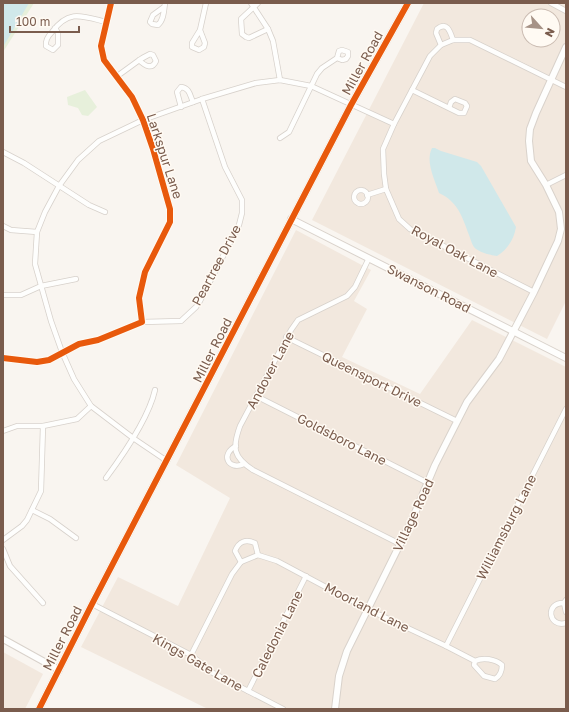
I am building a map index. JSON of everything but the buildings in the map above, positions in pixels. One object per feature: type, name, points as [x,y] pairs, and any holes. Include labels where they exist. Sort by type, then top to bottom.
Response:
[{"type":"street","name":"Larkspur Lane","points":[[111,3],[101,46],[101,53],[108,67],[132,97],[143,120],[170,209],[170,222],[145,272],[139,298],[142,322]]},
{"type":"street","points":[[200,30],[206,3]]},
{"type":"street","name":"Miller Road","points":[[39,709],[351,105],[408,3]]},
{"type":"street","points":[[551,3],[566,11]]},
{"type":"street","points":[[268,29],[246,38],[242,34],[241,19],[254,4],[268,29],[273,41],[280,80]]},
{"type":"street","points":[[55,28],[61,21],[70,16],[80,16],[106,22]]},
{"type":"street","points":[[441,45],[436,33],[437,29],[441,26],[446,26],[449,28],[453,40]]},
{"type":"street","name":"Royal Oak Lane","points":[[534,292],[410,229],[399,219],[386,189],[384,174],[384,149],[394,124],[430,56],[441,45],[453,40],[470,40],[566,87]]},
{"type":"street","name":"Village Road","points":[[335,709],[342,664],[347,651],[400,544],[435,465],[466,402],[499,359],[534,292],[558,241],[561,228],[559,212],[546,185],[531,161],[529,141],[530,129],[536,113],[566,47]]},
{"type":"street","points":[[280,138],[289,132],[311,86],[322,68],[337,58]]},
{"type":"street","points":[[116,76],[139,60]]},
{"type":"street","points":[[167,461],[133,438],[91,406],[74,379],[62,352],[50,321],[36,264],[37,232],[45,212],[59,186],[78,160],[99,141],[143,120],[202,99],[256,83],[280,80],[311,86],[394,124]]},
{"type":"street","points":[[181,106],[177,95],[177,92],[181,87],[187,88],[193,102]]},
{"type":"street","points":[[412,90],[449,108]]},
{"type":"street","name":"Peartree Drive","points":[[3,358],[37,362],[49,360],[79,344],[98,340],[142,322],[181,321],[196,307],[239,226],[242,213],[242,200],[225,167],[202,99]]},
{"type":"street","points":[[3,152],[24,163],[89,205],[105,212]]},
{"type":"street","points":[[546,185],[566,175]]},
{"type":"street","points":[[367,195],[386,189]]},
{"type":"street","name":"Swanson Road","points":[[292,219],[566,358]]},
{"type":"street","points":[[3,226],[11,230],[37,232]]},
{"type":"street","name":"Andover Lane","points":[[369,258],[354,287],[347,296],[298,320],[286,337],[240,426],[235,440],[236,446],[230,448],[227,454],[228,460],[232,465],[238,466],[244,464],[253,470],[400,544]]},
{"type":"street","points":[[3,295],[22,295],[41,286],[76,279]]},
{"type":"street","name":"Queensport Drive","points":[[286,337],[457,421]]},
{"type":"street","points":[[106,478],[133,438],[153,400],[155,390]]},
{"type":"street","name":"Goldsboro Lane","points":[[256,396],[428,483]]},
{"type":"street","points":[[3,430],[17,426],[43,426],[60,424],[77,419],[91,406]]},
{"type":"street","name":"Williamsburg Lane","points":[[446,646],[566,409]]},
{"type":"street","points":[[560,420],[566,423]]},
{"type":"street","points":[[3,540],[22,526],[41,491],[43,426]]},
{"type":"street","points":[[236,446],[236,452],[244,464]]},
{"type":"street","points":[[32,510],[50,519],[76,538]]},
{"type":"street","points":[[191,655],[232,574],[241,562],[258,555],[255,543],[249,540],[243,541],[238,545],[235,551],[241,562]]},
{"type":"street","points":[[3,550],[10,566],[43,603]]},
{"type":"street","name":"Moorland Lane","points":[[258,555],[276,561],[367,609],[475,661]]},
{"type":"street","name":"Caledonia Lane","points":[[248,692],[306,576]]},
{"type":"street","points":[[566,612],[565,601],[552,608],[551,612],[554,621],[558,623],[566,623]]},
{"type":"street","name":"Kings Gate Lane","points":[[92,604],[191,655],[214,673],[283,709]]},
{"type":"street","points":[[3,638],[59,670]]},
{"type":"street","name":"Moorland Lane","points":[[481,658],[497,661],[502,665],[502,670],[499,677],[490,679],[484,676],[474,665],[475,661],[481,658]]},
{"type":"shaded area","points":[[424,3],[566,3],[566,301],[547,339],[312,220]]},
{"type":"shaded area","points":[[296,230],[371,270],[354,301],[367,309],[342,357],[420,394],[472,320],[566,367],[566,709],[208,709],[81,647],[118,577],[178,606],[230,498],[176,465]]},
{"type":"shaded area","points":[[3,652],[43,674],[25,709],[3,709]]},
{"type":"green space","points":[[3,3],[34,3],[3,52]]},
{"type":"green space","points":[[85,90],[97,107],[88,116],[82,115],[78,108],[68,105],[67,97]]},
{"type":"water","points":[[3,3],[29,3],[3,47]]},
{"type":"water","points":[[432,148],[477,162],[481,166],[516,227],[514,236],[510,243],[497,256],[483,253],[475,248],[455,205],[439,193],[430,165],[430,153]]},
{"type":"cycle path","points":[[3,358],[37,362],[49,360],[79,344],[98,340],[142,322],[139,298],[145,272],[170,222],[170,209],[143,120],[132,97],[104,60],[101,46],[111,3]]},
{"type":"cycle path","points":[[39,709],[351,105],[408,3]]}]
